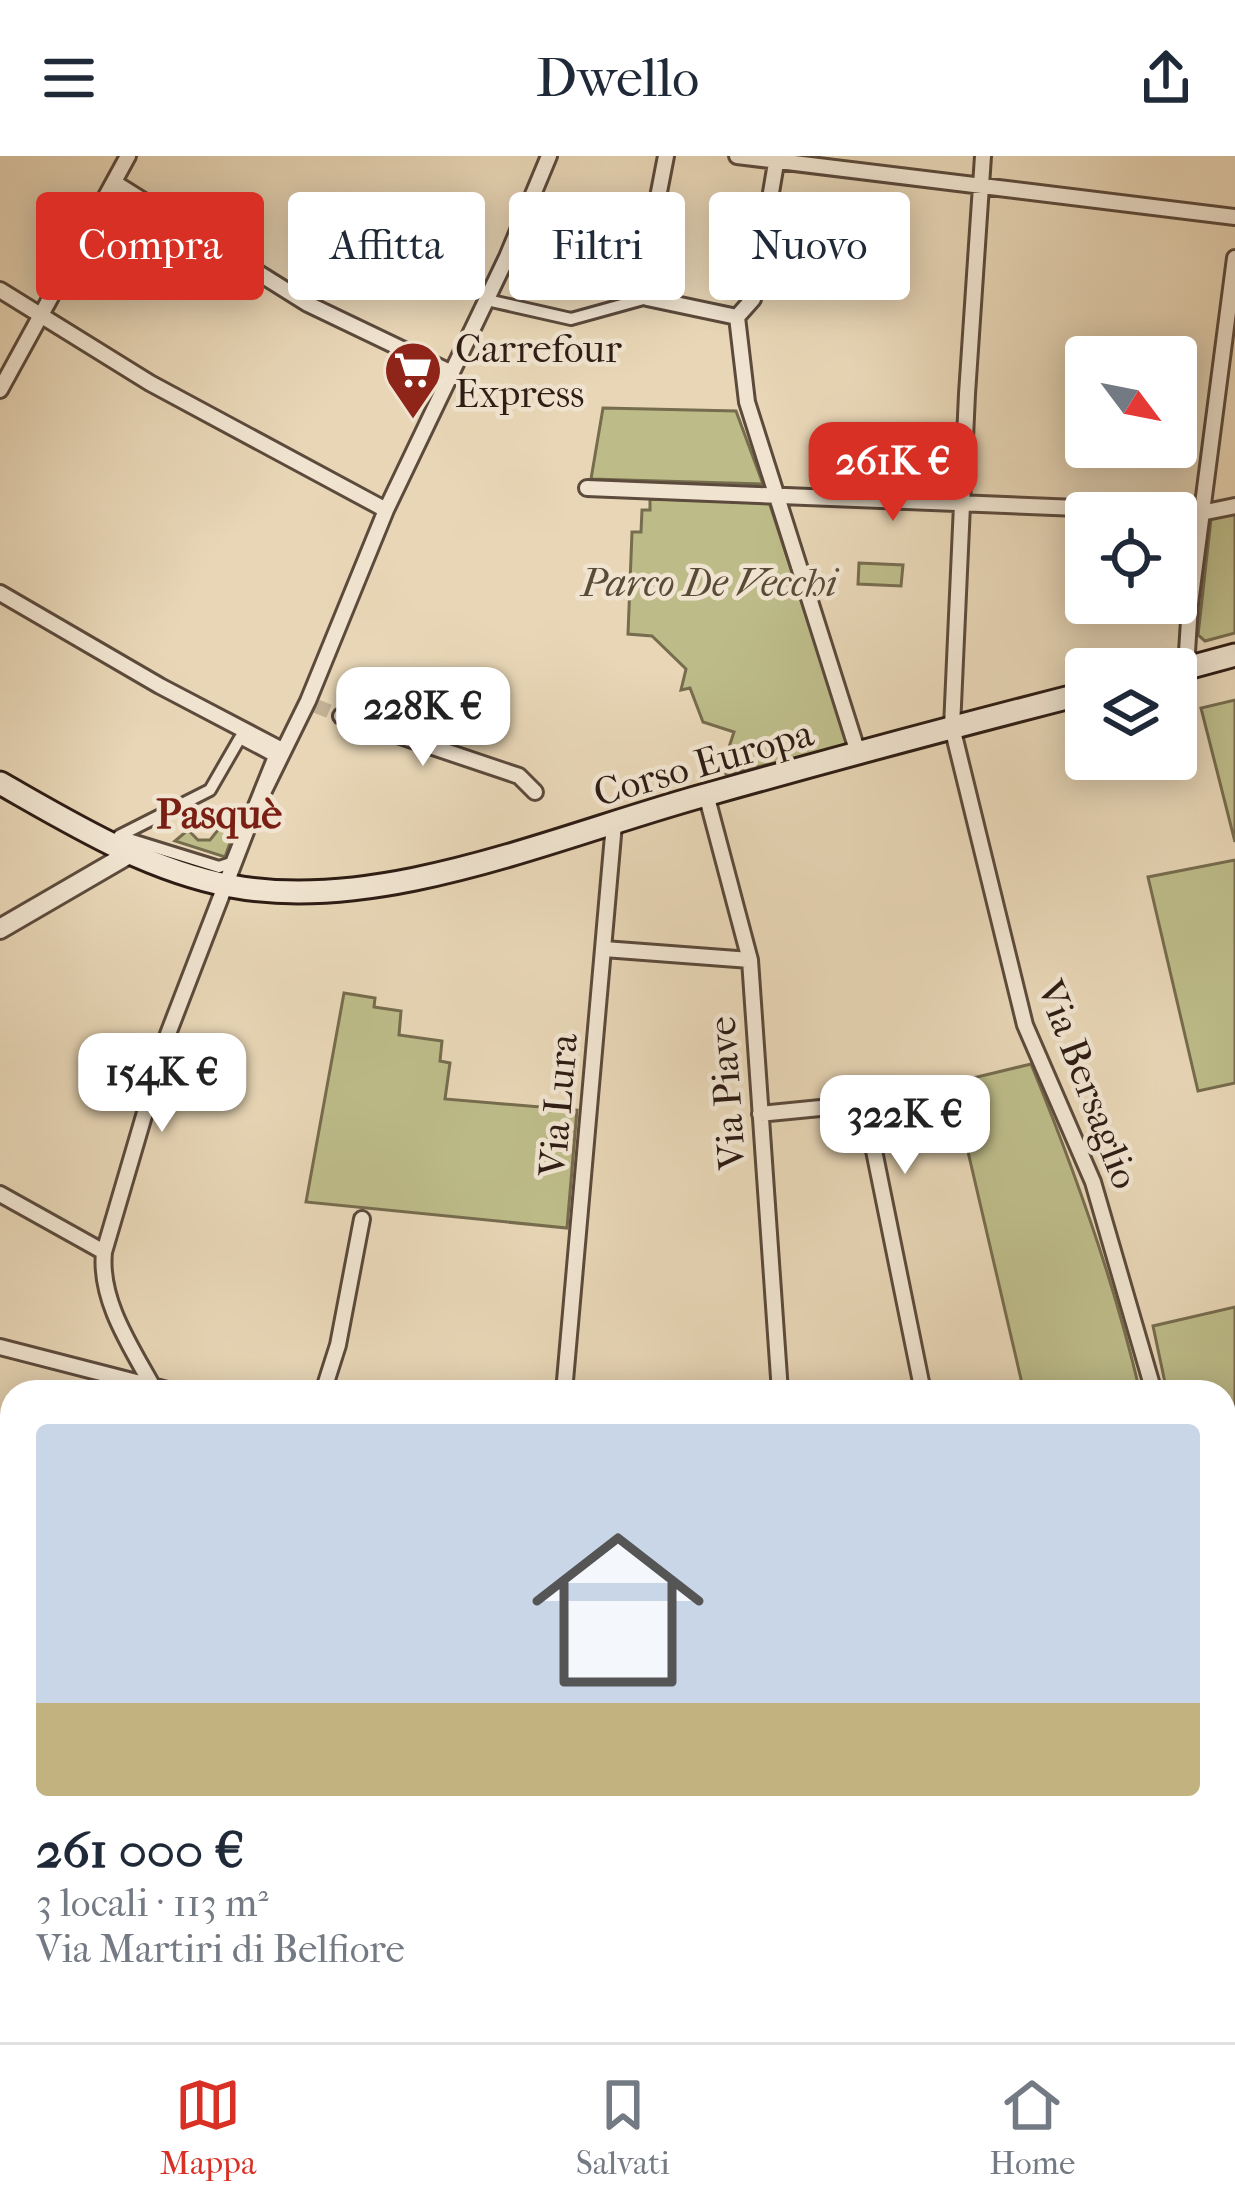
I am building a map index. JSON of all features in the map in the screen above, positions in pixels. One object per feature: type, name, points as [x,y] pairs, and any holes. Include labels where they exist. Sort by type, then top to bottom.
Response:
[{"type":"main road","points":[[1197,665],[1235,655]]},
{"type":"main road","name":"Corso Europa","points":[[0,783],[129,854],[226,885],[270,891],[338,890],[402,881],[1065,698]]},
{"type":"street","points":[[0,390],[128,156]]},
{"type":"street","points":[[278,753],[240,738],[210,790],[119,836],[226,867],[278,753],[312,704],[386,510],[487,300],[549,156]]},
{"type":"street","points":[[659,192],[666,156]]},
{"type":"street","points":[[736,156],[1235,217]]},
{"type":"street","name":"Via Bersaglio","points":[[983,156],[952,727],[1025,1025],[1093,1182],[1151,1380]]},
{"type":"street","points":[[736,317],[753,299],[776,163]]},
{"type":"street","points":[[115,183],[308,304],[452,373]]},
{"type":"street","points":[[1184,648],[1235,259]]},
{"type":"street","points":[[0,290],[150,382],[386,510]]},
{"type":"street","points":[[487,300],[571,319],[639,300]]},
{"type":"street","points":[[655,300],[736,317]]},
{"type":"street","points":[[736,317],[747,402],[859,756]]},
{"type":"street","points":[[587,488],[1201,513],[1235,506]]},
{"type":"street","points":[[0,593],[278,753]]},
{"type":"street","points":[[341,716],[519,776],[535,792]]},
{"type":"street","points":[[149,1380],[107,1289],[104,1252],[168,1034],[278,753]]},
{"type":"street","name":"Via Piave","points":[[706,794],[750,960],[779,1380]]},
{"type":"street","name":"Via Lura","points":[[565,1380],[614,824]]},
{"type":"street","points":[[0,929],[129,854]]},
{"type":"street","points":[[604,950],[750,960]]},
{"type":"street","points":[[760,1114],[850,1105],[867,1116],[921,1380]]},
{"type":"street","points":[[0,1194],[104,1252]]},
{"type":"street","points":[[327,1380],[362,1219]]},
{"type":"street","points":[[0,1347],[123,1380]]},
{"type":"green space","points":[[603,408],[736,411],[763,484],[591,479]]},
{"type":"green space","name":"Parco De Vecchi","points":[[650,499],[769,502],[849,746],[726,774],[724,762],[734,732],[703,722],[690,688],[681,690],[686,669],[652,636],[628,634],[632,532],[641,532],[642,510],[650,510]]},
{"type":"green space","points":[[1235,514],[1235,633],[1205,641],[1198,635],[1211,519]]},
{"type":"green space","points":[[859,563],[903,565],[901,586],[858,584]]},
{"type":"green space","points":[[1235,700],[1235,842],[1201,708]]},
{"type":"green space","points":[[220,807],[236,826],[225,857],[175,841],[188,830],[198,840],[210,840],[218,830],[214,813]]},
{"type":"green space","points":[[1235,860],[1235,1083],[1198,1091],[1148,877]]},
{"type":"green space","points":[[344,993],[375,998],[374,1007],[401,1011],[399,1035],[442,1041],[440,1061],[450,1063],[445,1099],[577,1110],[567,1228],[306,1202]]},
{"type":"green space","points":[[1031,1064],[1092,1226],[1137,1380],[1021,1380],[952,1083]]},
{"type":"green space","points":[[1235,1307],[1235,1380],[1164,1380],[1153,1326]]},
{"type":"tunnel","points":[[316,706],[341,716]]},
{"type":"place","name":"Carrefour Express","points":[[413,421]]},
{"type":"district","name":"Pasquè","points":[[219,813]]}]
